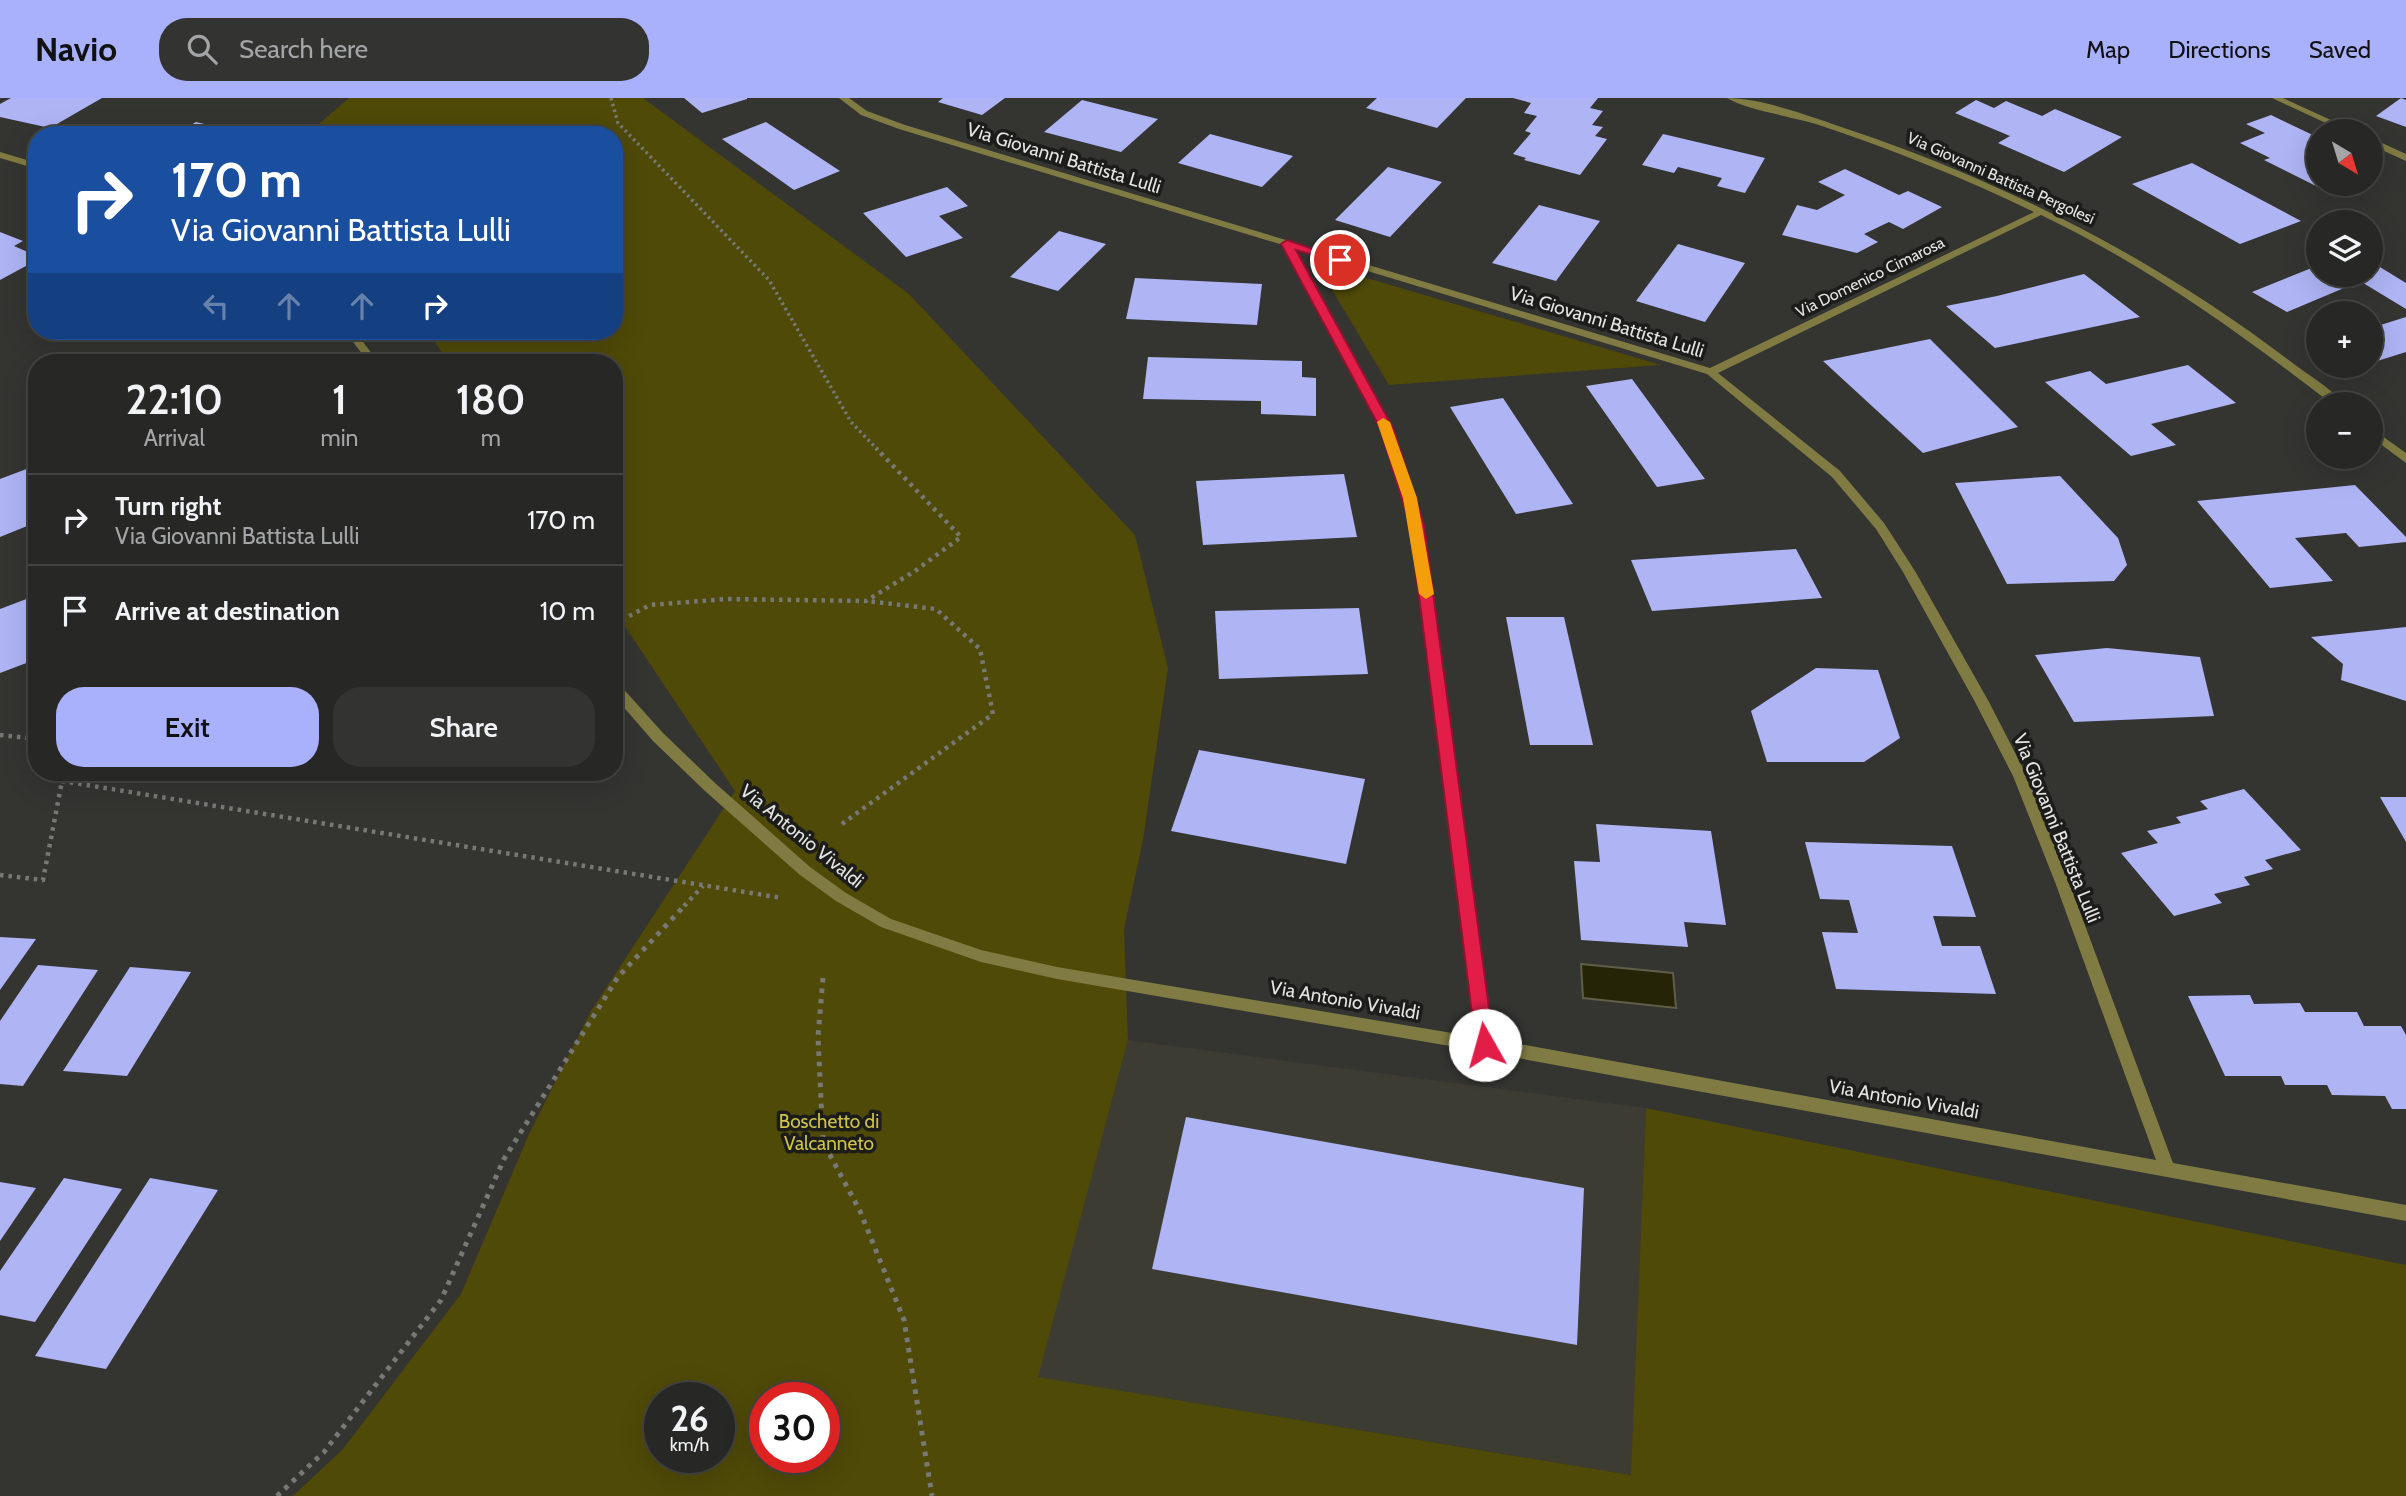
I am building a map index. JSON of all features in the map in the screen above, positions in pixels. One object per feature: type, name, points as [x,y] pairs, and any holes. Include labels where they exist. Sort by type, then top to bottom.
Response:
[{"type":"street","name":"Via Giovanni Battista Lulli","points":[[843,98],[864,113],[902,127],[1711,372],[1836,474],[1869,512],[1899,555],[1978,693],[2020,776],[2067,895],[2167,1168]]},
{"type":"street","name":"Via Giovanni Battista Pergolesi","points":[[1731,98],[1798,115],[1867,138],[1946,168],[2043,211],[2108,244],[2204,303],[2323,392]]},
{"type":"street","points":[[2276,98],[2323,119]]},
{"type":"street","points":[[2384,147],[2406,158]]},
{"type":"street","points":[[0,155],[28,163]]},
{"type":"street","name":"Via Domenico Cimarosa","points":[[1711,372],[2043,211]]},
{"type":"street","points":[[1287,244],[1386,428],[1413,512],[1420,546],[1485,1045]]},
{"type":"street","points":[[2383,441],[2406,459]]},
{"type":"street","name":"Via Antonio Vivaldi","points":[[623,697],[674,753],[747,821],[841,897],[886,923],[946,945],[1021,966],[1485,1045],[2406,1213]]},
{"type":"path","points":[[611,98],[621,126]]},
{"type":"path","points":[[623,128],[769,280],[851,422],[961,537],[915,571],[866,601]]},
{"type":"path","points":[[623,619],[650,604],[727,599],[866,601],[936,609],[980,649],[993,714],[842,824]]},
{"type":"path","points":[[0,735],[28,738]]},
{"type":"path","points":[[0,875],[43,880],[62,781],[785,899]]},
{"type":"path","points":[[277,1496],[324,1452],[441,1300],[504,1159],[618,977],[704,886]]},
{"type":"path","points":[[823,978],[818,1036],[823,1142],[860,1210],[904,1320],[932,1496]]},
{"type":"shaded area","points":[[1581,964],[1673,973],[1676,1008],[1583,998]]},
{"type":"shaded area","points":[[1128,1040],[1646,1108],[1632,1475],[1037,1377]]},
{"type":"green space","name":"Boschetto di Valcanneto","points":[[349,98],[643,98],[909,294],[1135,535],[1168,668],[1143,840],[1124,929],[1128,1040],[1038,1377],[1631,1475],[1646,1108],[2406,1265],[2406,1496],[293,1496],[343,1449],[461,1294],[529,1134],[591,1011],[735,791],[623,623],[623,354],[443,354],[433,340],[623,340],[623,126],[319,124]]},
{"type":"green space","points":[[1316,263],[1661,365],[1389,385]]},
{"type":"building","points":[[11,98],[102,98],[53,126],[0,117],[0,104]]},
{"type":"building","points":[[684,98],[747,98],[747,99],[702,113]]},
{"type":"building","points":[[943,98],[1005,98],[982,115],[938,102]]},
{"type":"building","points":[[1377,98],[1466,98],[1437,128],[1366,108]]},
{"type":"building","points":[[1513,98],[1598,98],[1590,108],[1603,111],[1592,125],[1603,127],[1595,136],[1607,139],[1580,175],[1524,160],[1526,158],[1513,154],[1531,133],[1525,131],[1537,116],[1524,113],[1531,103]]},
{"type":"building","points":[[2401,98],[2406,100],[2406,127],[2376,116]]},
{"type":"building","points":[[1082,100],[1158,119],[1121,152],[1044,132]]},
{"type":"building","points":[[1976,100],[1994,108],[2006,101],[2042,116],[2055,109],[2122,137],[2064,172],[1998,143],[2010,136],[1955,113]]},
{"type":"building","points":[[2271,115],[2306,132],[2306,181],[2264,160],[2270,158],[2240,143],[2265,133],[2246,124]]},
{"type":"building","points":[[196,122],[213,126],[189,126]]},
{"type":"building","points":[[766,122],[840,171],[794,190],[722,139]]},
{"type":"building","points":[[1210,134],[1293,156],[1262,187],[1178,163]]},
{"type":"building","points":[[1663,134],[1765,158],[1745,193],[1717,186],[1722,178],[1678,167],[1674,173],[1642,165]]},
{"type":"building","points":[[2192,163],[2301,221],[2240,244],[2132,184]]},
{"type":"building","points":[[1388,167],[1442,182],[1390,237],[1335,220]]},
{"type":"building","points":[[1845,169],[1899,195],[1908,191],[1942,207],[1903,229],[1889,222],[1864,234],[1878,242],[1857,253],[1782,235],[1797,205],[1817,210],[1845,195],[1818,182]]},
{"type":"building","points":[[947,187],[968,206],[939,216],[963,238],[906,257],[863,213]]},
{"type":"building","points":[[1539,205],[1600,221],[1556,281],[1492,263]]},
{"type":"building","points":[[1059,231],[1106,244],[1058,291],[1010,277]]},
{"type":"building","points":[[0,232],[23,241],[14,246],[28,252],[28,265],[0,280]]},
{"type":"building","points":[[1678,244],[1745,263],[1705,322],[1636,301]]},
{"type":"building","points":[[2383,269],[2406,283],[2406,309],[2370,287],[2383,287]]},
{"type":"building","points":[[2306,270],[2306,287],[2346,287],[2313,301],[2306,301],[2306,304],[2287,312],[2252,292]]},
{"type":"building","points":[[2084,274],[2140,317],[1995,348],[1946,306],[1997,296]]},
{"type":"building","points":[[1135,278],[1262,284],[1257,325],[1126,319]]},
{"type":"building","points":[[2406,317],[2406,352],[2383,359],[2383,324]]},
{"type":"building","points":[[1930,339],[2018,427],[1923,453],[1823,361]]},
{"type":"building","points":[[1148,357],[1302,361],[1302,377],[1316,378],[1316,416],[1261,414],[1261,401],[1143,399]]},
{"type":"building","points":[[2188,365],[2236,403],[2151,424],[2176,445],[2131,456],[2045,382],[2090,371],[2106,384]]},
{"type":"building","points":[[1632,379],[1705,479],[1657,487],[1586,386]]},
{"type":"building","points":[[1503,398],[1573,504],[1516,514],[1450,407]]},
{"type":"building","points":[[28,468],[28,526],[0,537],[0,479]]},
{"type":"building","points":[[1344,474],[1357,537],[1203,545],[1196,481]]},
{"type":"building","points":[[2060,476],[2118,538],[2127,565],[2114,581],[2007,584],[1955,483]]},
{"type":"building","points":[[2355,485],[2406,537],[2406,542],[2359,547],[2346,533],[2295,538],[2333,581],[2270,588],[2197,501]]},
{"type":"building","points":[[1796,549],[1822,598],[1652,611],[1631,560]]},
{"type":"building","points":[[28,598],[28,662],[0,673],[0,609]]},
{"type":"building","points":[[1359,608],[1368,674],[1219,679],[1215,611]]},
{"type":"building","points":[[1506,617],[1564,617],[1593,745],[1530,745]]},
{"type":"building","points":[[2406,627],[2406,701],[2341,680],[2343,664],[2311,637]]},
{"type":"building","points":[[2107,648],[2200,657],[2214,716],[2074,722],[2035,655]]},
{"type":"building","points":[[1816,668],[1878,670],[1900,738],[1864,762],[1767,762],[1751,711]]},
{"type":"building","points":[[1199,750],[1365,779],[1346,864],[1171,831]]},
{"type":"building","points":[[2244,789],[2301,850],[2265,860],[2273,869],[2244,877],[2250,885],[2214,894],[2222,903],[2174,916],[2121,853],[2158,843],[2147,831],[2181,823],[2176,817],[2208,809],[2200,801]]},
{"type":"building","points":[[2380,797],[2406,797],[2406,842]]},
{"type":"building","points":[[1596,824],[1711,831],[1726,925],[1684,922],[1688,947],[1581,940],[1574,861],[1600,862]]},
{"type":"building","points":[[1805,842],[1952,846],[1976,917],[1933,916],[1942,946],[1980,946],[1996,994],[1836,989],[1822,932],[1858,933],[1849,900],[1820,899]]},
{"type":"building","points":[[0,937],[36,939],[0,990]]},
{"type":"building","points":[[38,965],[98,970],[23,1086],[0,1084],[0,1021]]},
{"type":"building","points":[[130,967],[191,972],[127,1076],[63,1071]]},
{"type":"building","points":[[2250,995],[2254,1004],[2300,1003],[2305,1012],[2357,1012],[2364,1026],[2401,1026],[2406,1035],[2406,1109],[2392,1109],[2385,1096],[2332,1095],[2327,1085],[2285,1085],[2281,1076],[2225,1076],[2188,996]]},
{"type":"building","points":[[1186,1117],[1584,1188],[1577,1345],[1152,1269]]},
{"type":"building","points":[[64,1178],[122,1189],[35,1322],[0,1315],[0,1271]]},
{"type":"building","points":[[150,1178],[218,1190],[106,1369],[35,1356]]},
{"type":"building","points":[[0,1182],[36,1188],[0,1241]]},
{"type":"slow traffic","points":[[1383,422],[1395,450],[1417,525],[1426,594]]},
{"type":"route","points":[[1340,260],[1287,244],[1386,428],[1403,474],[1417,525],[1485,1045]]}]
